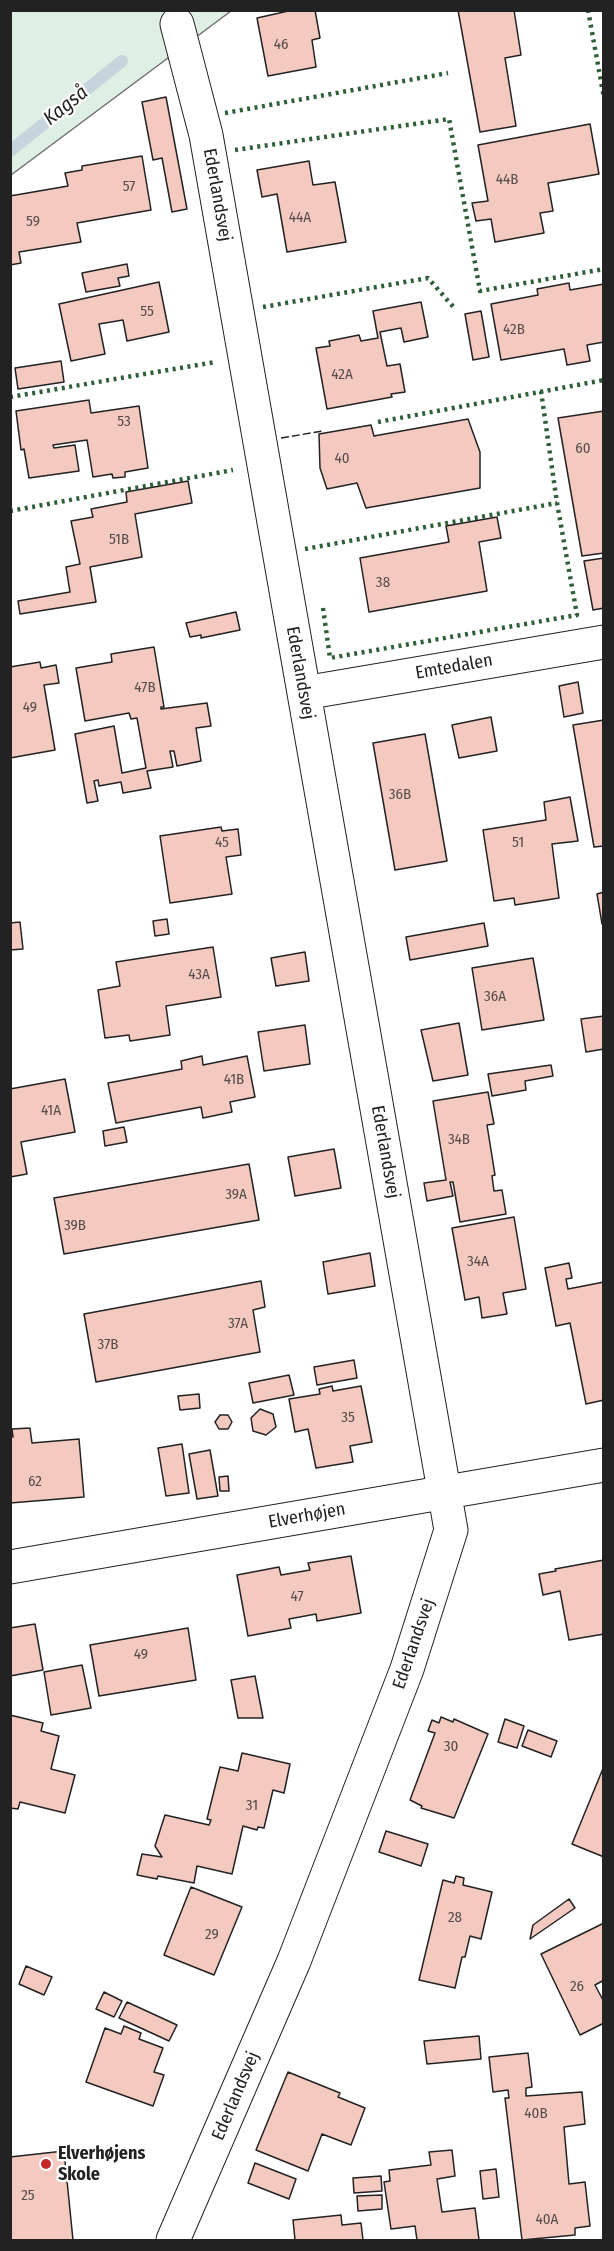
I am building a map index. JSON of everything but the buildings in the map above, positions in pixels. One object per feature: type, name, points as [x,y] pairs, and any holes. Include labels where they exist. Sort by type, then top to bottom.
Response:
[{"type":"street","name":"Ederlandsvej","points":[[174,2241],[294,1960],[407,1669],[452,1530],[206,135],[177,24]]},
{"type":"street","name":"Emtedalen","points":[[304,693],[603,642]]},
{"type":"street","name":"Elverhøjen","points":[[10,1567],[603,1466]]},
{"type":"green space","points":[[11,11],[231,11],[11,175]]},
{"type":"waterway","name":"Kagså","points":[[10,151],[122,61]]},
{"type":"hedge","points":[[588,10],[604,98]]},
{"type":"hedge","points":[[225,113],[448,73]]},
{"type":"hedge","points":[[235,150],[449,119],[480,291],[604,269]]},
{"type":"hedge","points":[[263,307],[428,278],[456,310]]},
{"type":"hedge","points":[[10,397],[215,362]]},
{"type":"hedge","points":[[378,422],[604,380]]},
{"type":"hedge","points":[[323,608],[330,658],[577,615],[557,503],[541,391]]},
{"type":"hedge","points":[[10,511],[233,470]]},
{"type":"hedge","points":[[305,549],[557,503]]},
{"type":"fence","points":[[281,438],[323,431]]},
{"type":"place","name":"Elverhøjens Skole","points":[[46,2164]]}]
